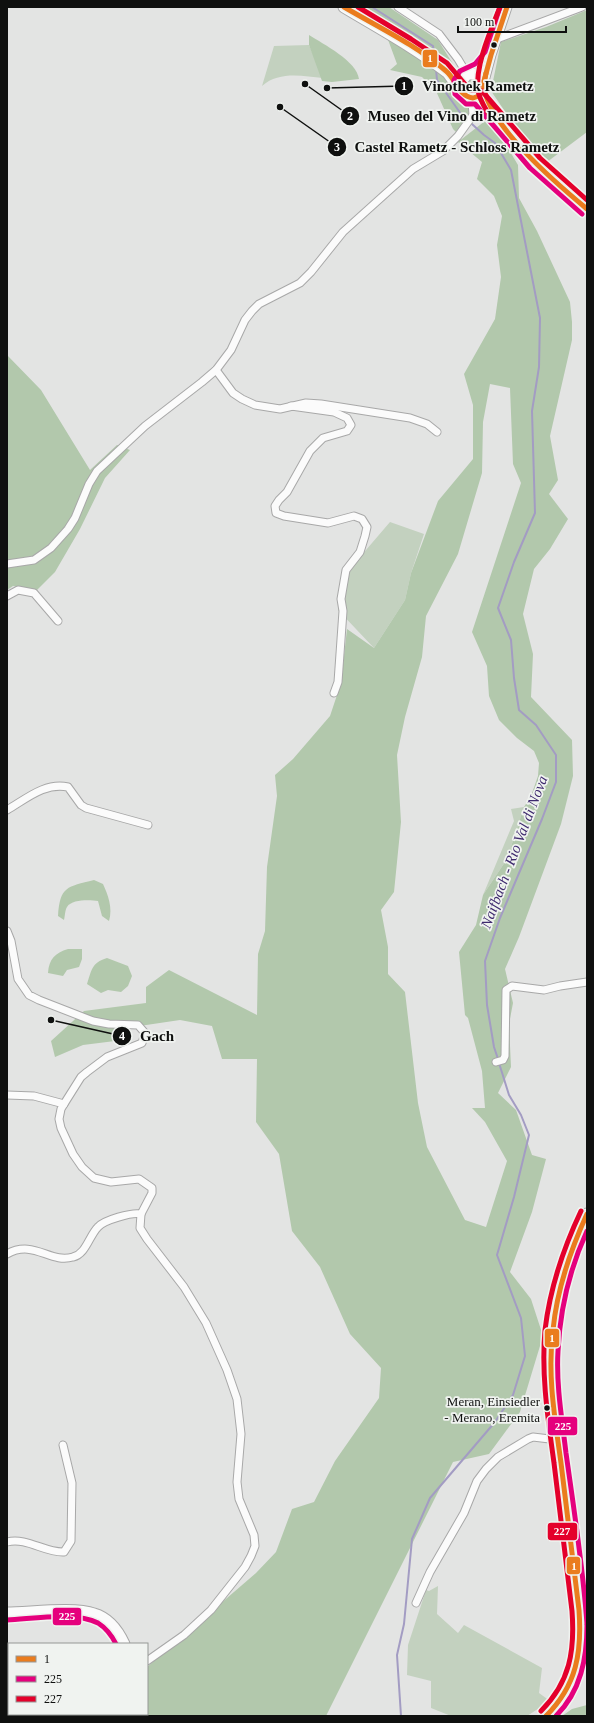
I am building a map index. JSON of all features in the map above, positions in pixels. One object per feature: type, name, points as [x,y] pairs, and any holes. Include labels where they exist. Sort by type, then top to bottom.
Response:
[{"type":"main road","points":[[344,7],[425,56],[446,72],[463,94],[472,98],[482,89]]},
{"type":"main road","points":[[446,72],[480,76],[482,89],[495,115],[535,163],[587,210]]},
{"type":"main road","points":[[463,94],[460,83],[468,75]]},
{"type":"main road","points":[[546,1716],[559,1703],[566,1691],[577,1665],[580,1646],[580,1616],[551,1371],[554,1320],[560,1286],[570,1252],[587,1214]]},
{"type":"main road","points":[[7,1613],[77,1611],[94,1614],[106,1620],[120,1635],[124,1643]]},
{"type":"street","points":[[398,7],[439,34],[468,75],[479,70],[491,55]]},
{"type":"street","points":[[7,564],[34,560],[51,548],[68,529],[75,518],[93,476],[103,464],[144,426],[216,370],[231,350],[245,320],[258,304],[300,283],[311,272],[343,232],[413,169],[443,151],[458,136],[476,113],[480,103],[491,55],[507,7]]},
{"type":"street","points":[[496,39],[528,26],[573,12],[582,7]]},
{"type":"street","points":[[463,94],[472,101],[476,113]]},
{"type":"street","points":[[476,113],[495,115]]},
{"type":"street","points":[[216,370],[233,393],[242,400],[269,408],[280,409],[306,403],[410,418],[426,424],[437,432]]},
{"type":"street","points":[[291,406],[334,412],[347,418],[351,425],[347,431],[324,438],[310,451],[287,492],[275,506],[276,513],[284,516],[328,523],[354,516],[362,519],[366,527],[360,552],[346,570],[344,576],[341,599],[343,611],[339,674],[334,693]]},
{"type":"street","points":[[7,596],[18,590],[34,593],[58,621]]},
{"type":"street","points":[[7,810],[38,791],[52,786],[62,786],[68,787],[81,805],[86,808],[148,825]]},
{"type":"street","points":[[7,931],[11,941],[19,981],[30,995],[93,1021],[109,1024],[138,1025],[145,1034],[142,1043],[107,1057],[81,1077],[64,1104],[60,1114],[61,1128],[73,1154],[82,1167],[94,1178],[112,1182],[139,1179],[152,1188],[152,1193],[141,1214],[140,1228],[184,1287],[206,1323],[227,1370],[237,1399],[241,1434],[237,1482],[239,1499],[254,1534],[255,1546],[252,1556],[211,1610],[184,1635],[148,1660]]},
{"type":"street","points":[[499,1062],[505,1056],[506,990],[509,987],[512,986],[544,990],[587,982]]},
{"type":"street","points":[[7,1095],[34,1096],[64,1104]]},
{"type":"street","points":[[7,1254],[20,1249],[31,1249],[61,1259],[74,1257],[83,1251],[97,1227],[101,1224],[126,1215],[136,1213],[141,1214]]},
{"type":"street","points":[[416,1603],[430,1572],[464,1513],[477,1481],[486,1469],[498,1457],[528,1439],[534,1437],[558,1440]]},
{"type":"street","points":[[7,1542],[27,1542],[52,1552],[64,1552],[68,1548],[71,1533],[72,1483],[63,1445]]},
{"type":"green space","points":[[355,7],[389,7],[438,40],[458,72],[420,43],[374,19]]},
{"type":"green space","points":[[587,10],[587,132],[543,165],[491,91],[501,42],[546,27]]},
{"type":"green space","points":[[309,35],[346,60],[357,72],[359,79],[332,82],[322,81],[309,45]]},
{"type":"green space","points":[[387,37],[436,70],[461,91],[468,101],[471,109],[469,116],[456,132],[453,129],[436,91],[422,77],[390,70],[397,64]]},
{"type":"green space","points":[[309,45],[323,78],[283,76],[269,81],[262,86],[274,46]]},
{"type":"green space","points":[[474,80],[477,81],[477,91],[470,92],[467,91],[466,84],[467,81]]},
{"type":"green space","points":[[485,121],[497,130],[518,165],[519,198],[537,231],[570,302],[572,322],[572,340],[550,436],[558,480],[549,494],[568,519],[550,549],[534,569],[523,614],[533,654],[531,697],[572,740],[573,776],[561,824],[519,937],[505,969],[513,1003],[509,1024],[511,1067],[498,1093],[516,1110],[532,1155],[546,1159],[532,1212],[510,1272],[531,1299],[543,1336],[520,1412],[489,1454],[453,1462],[326,1716],[48,1716],[148,1715],[148,1666],[256,1573],[276,1552],[292,1509],[314,1502],[335,1461],[379,1398],[381,1368],[350,1334],[320,1267],[292,1231],[279,1154],[256,1122],[257,1059],[222,1059],[212,1026],[180,1020],[126,1028],[115,1041],[83,1045],[55,1057],[51,1041],[84,1011],[146,1003],[146,987],[169,970],[257,1015],[258,954],[265,931],[267,867],[277,796],[275,775],[293,759],[330,716],[341,683],[347,629],[374,648],[405,600],[411,573],[438,501],[473,459],[473,405],[464,374],[495,319],[501,277],[497,245],[502,216],[494,196],[477,179],[482,162],[458,142]],"holes":[[[490,384],[510,388],[513,464],[521,483],[472,632],[487,666],[489,696],[499,720],[517,738],[534,751],[539,763],[538,776],[531,796],[524,807],[507,859],[483,895],[476,925],[459,952],[465,1015],[468,1018],[482,1071],[485,1108],[472,1108],[485,1122],[507,1161],[486,1227],[465,1220],[427,1147],[418,1103],[405,992],[388,974],[388,947],[381,910],[394,892],[401,822],[397,755],[405,717],[422,657],[426,616],[458,554],[482,473],[483,422]]]},
{"type":"green space","points":[[7,355],[41,390],[90,470],[117,445],[130,450],[105,478],[80,529],[55,572],[37,590],[13,586],[7,590]]},
{"type":"green space","points":[[390,522],[424,534],[411,573],[405,600],[374,648],[338,610],[346,590],[348,571]]},
{"type":"green space","points":[[524,807],[507,859],[483,895],[514,821],[511,809]]},
{"type":"green space","points":[[94,880],[103,884],[107,893],[110,906],[109,921],[102,916],[98,901],[77,901],[69,904],[66,908],[64,920],[58,916],[63,893],[67,889],[77,884]]},
{"type":"green space","points":[[68,949],[82,949],[82,959],[79,967],[67,970],[63,976],[48,973],[51,960],[60,952]]},
{"type":"green space","points":[[107,958],[128,966],[132,976],[128,986],[121,992],[108,990],[101,993],[87,984],[91,971],[95,965]]},
{"type":"green space","points":[[438,1586],[437,1614],[458,1633],[464,1625],[542,1668],[539,1693],[550,1701],[527,1716],[451,1716],[431,1708],[431,1681],[407,1675],[408,1645],[426,1590],[429,1591]]},
{"type":"green space","points":[[587,1705],[587,1716],[562,1716],[572,1709]]},
{"type":"waterway","name":"Naifbach - Rio Val di Nova","points":[[372,7],[433,46],[435,59]]},
{"type":"waterway","name":"Naifbach - Rio Val di Nova","points":[[436,69],[437,80],[461,114],[495,143],[511,170],[540,318],[539,367],[532,411],[535,513],[514,562],[498,608],[511,640],[514,678],[519,710],[536,725],[556,755],[556,782],[500,918],[485,961],[487,1005],[494,1047],[498,1059]]},
{"type":"waterway","name":"Naifbach - Rio Val di Nova","points":[[401,1716],[397,1655],[404,1624],[412,1539],[430,1498],[495,1422],[513,1395],[525,1356],[521,1318],[497,1255],[514,1197],[529,1135],[521,1115],[509,1095],[499,1063]]},
{"type":"transit line","name":"1","points":[[344,7],[422,53],[446,71],[464,94],[473,98],[479,96],[484,89],[484,81],[491,55],[507,7]]},
{"type":"transit line","name":"227","points":[[358,7],[447,63],[470,90],[482,91],[540,158],[587,200]]},
{"type":"transit line","name":"225","points":[[500,7],[485,52],[475,64],[460,71],[454,80],[455,94],[466,104],[475,104],[530,168],[582,214]]},
{"type":"transit line","name":"227","points":[[491,118],[480,97],[478,80],[484,48],[500,7]]},
{"type":"transit line","name":"1","points":[[486,73],[484,88],[489,104],[499,120],[527,154],[559,185],[587,209]]},
{"type":"transit line","name":"227","points":[[541,1711],[551,1700],[564,1677],[571,1653],[573,1626],[547,1413],[544,1364],[545,1330],[550,1299],[558,1269],[568,1240],[581,1211]]},
{"type":"transit line","name":"1","points":[[546,1716],[565,1692],[571,1680],[578,1654],[580,1625],[579,1610],[554,1413],[551,1380],[551,1347],[555,1315],[565,1270],[587,1214]]},
{"type":"transit line","name":"225","points":[[587,1231],[571,1274],[567,1290],[559,1336],[558,1364],[561,1415],[581,1560],[587,1624]]},
{"type":"transit line","name":"225","points":[[7,1620],[41,1617],[78,1617],[89,1619],[104,1627],[115,1643]]},
{"type":"transit line","name":"225","points":[[556,1716],[571,1696],[581,1674],[586,1650],[587,1625]]},
{"type":"place","name":"Museo del Vino di Rametz","points":[[305,84]]},
{"type":"place","name":"Vinothek Rametz","points":[[327,88]]},
{"type":"place","name":"Castel Rametz - Schloss Rametz","points":[[280,107]]},
{"type":"place","name":"Gach","points":[[51,1020]]},
{"type":"place","name":"Meran, Einsiedler - Merano, Eremita","points":[[547,1408]]}]
